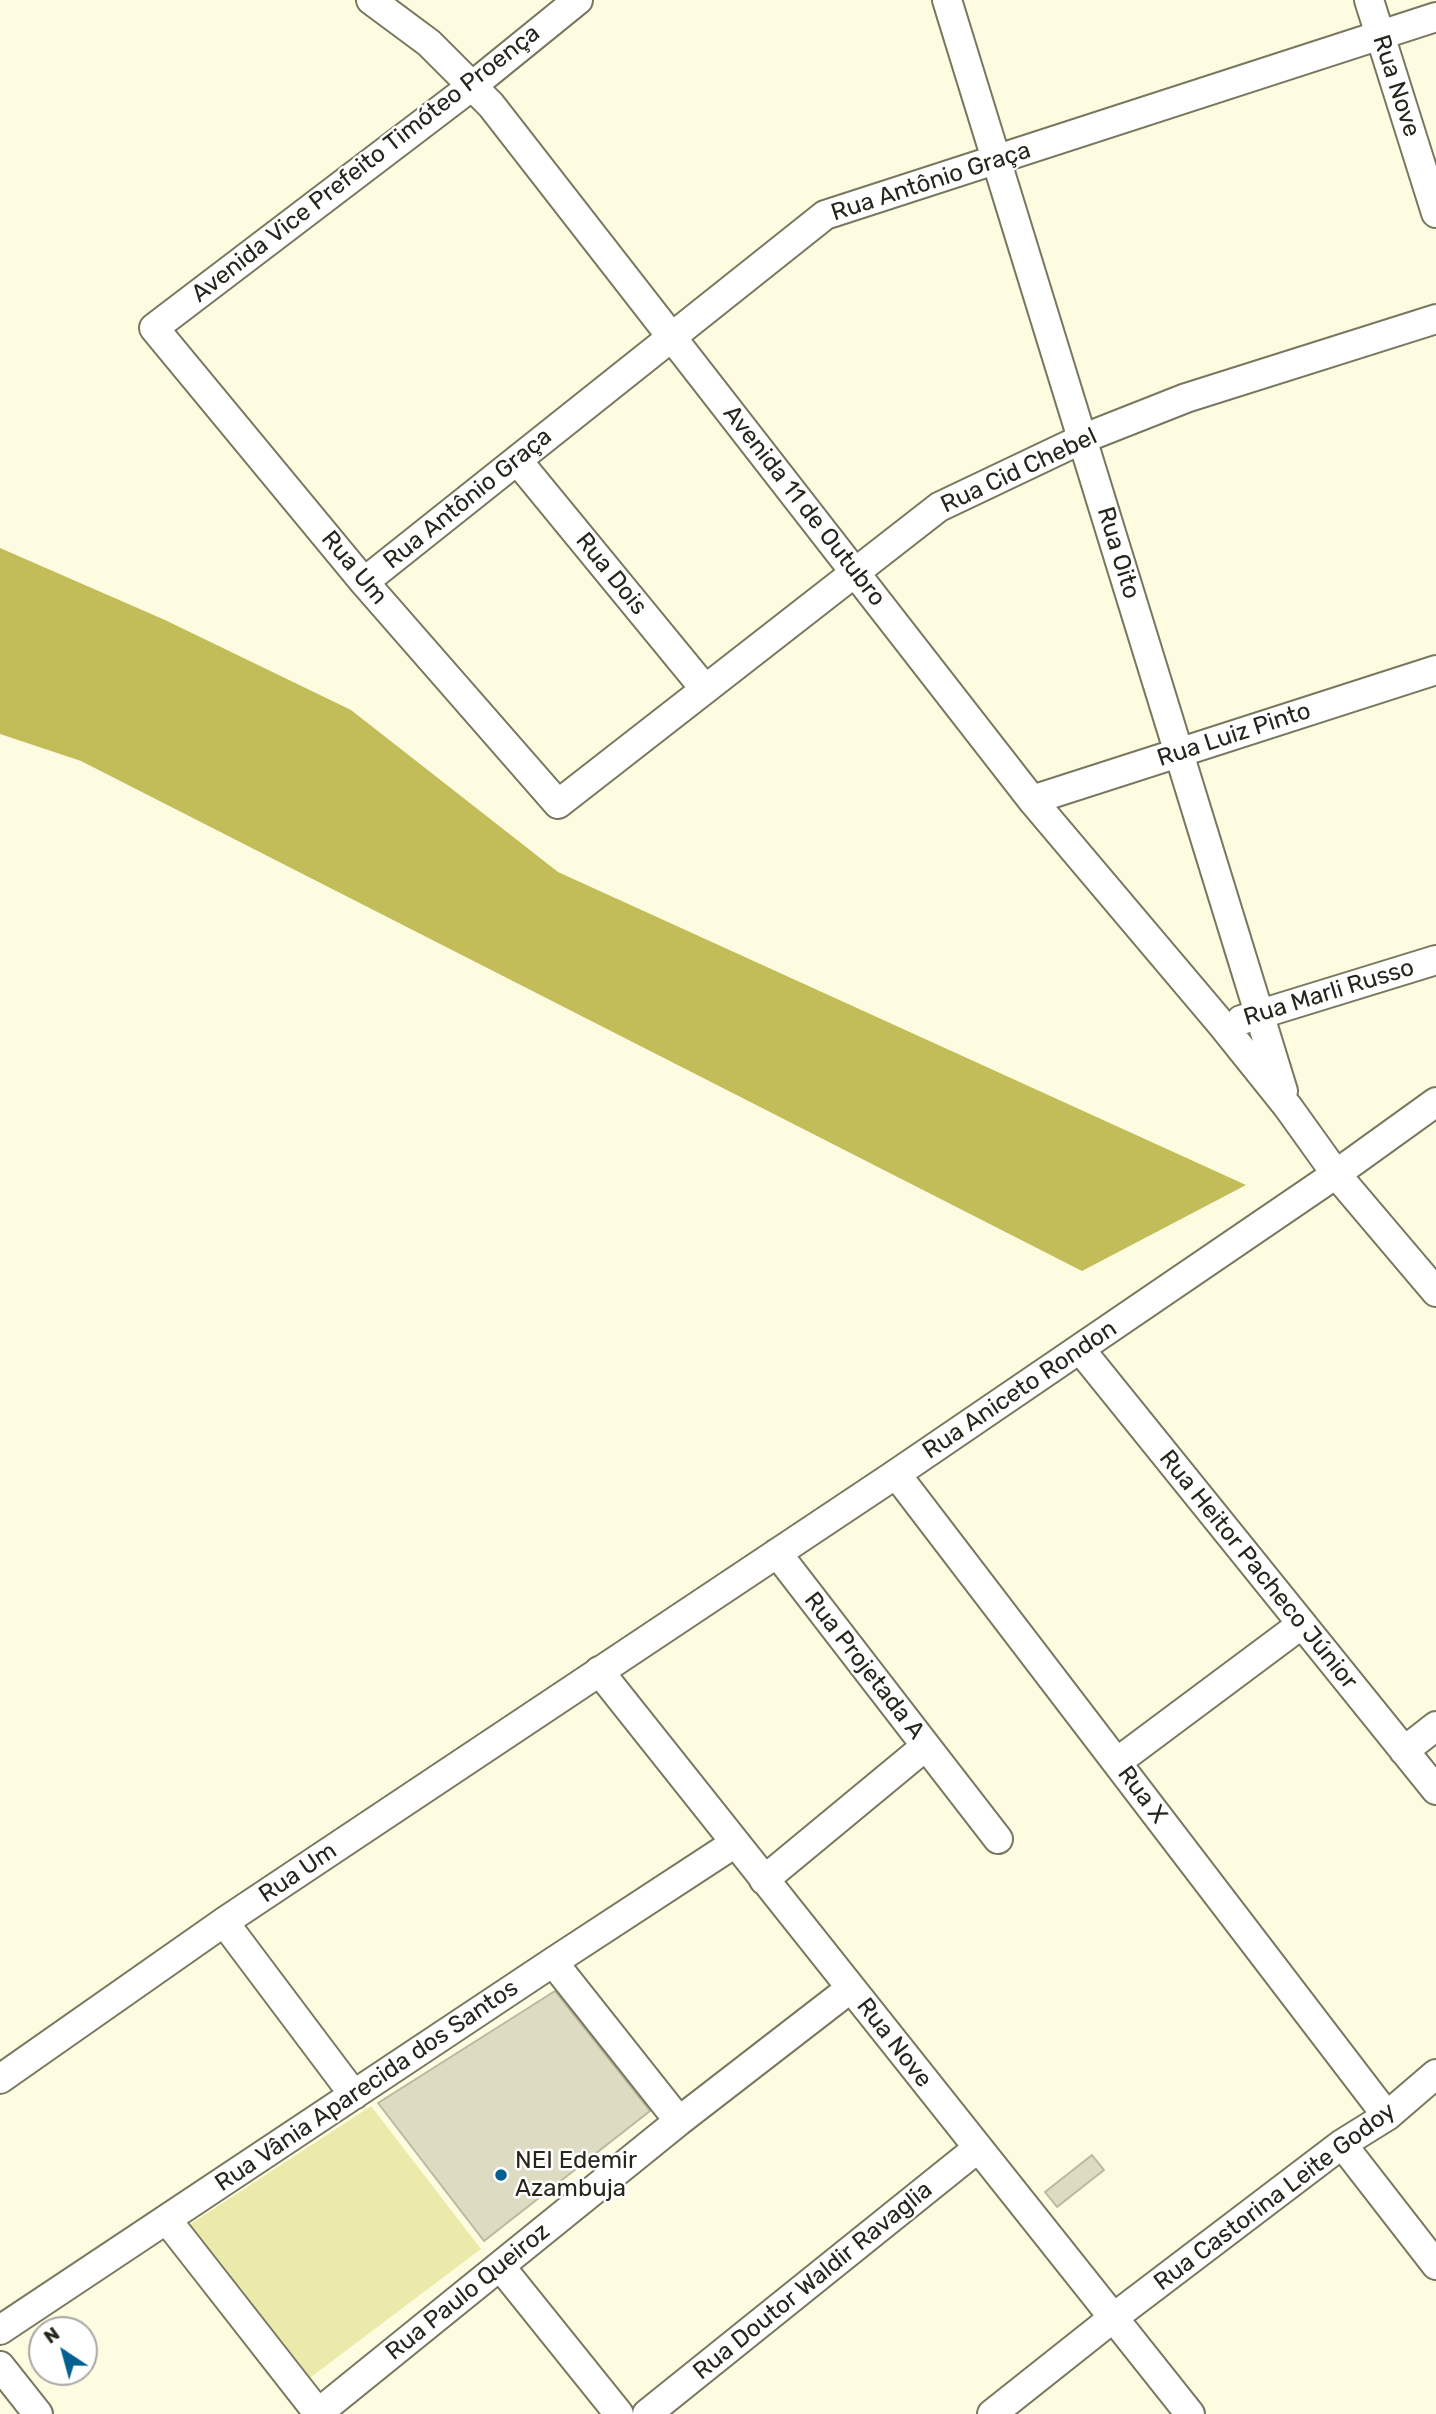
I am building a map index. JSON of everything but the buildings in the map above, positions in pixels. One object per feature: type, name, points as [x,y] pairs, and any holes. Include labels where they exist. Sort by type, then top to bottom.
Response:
[{"type":"street","name":"Avenida 11 de Outubro","points":[[371,0],[429,43],[491,105],[1032,800],[1288,1107]]},
{"type":"street","name":"Avenida Vice Prefeito Timóteo Proença","points":[[154,328],[472,86],[548,11],[578,0]]},
{"type":"street","name":"Rua Oito","points":[[947,0],[1288,1107]]},
{"type":"street","name":"Rua Nove","points":[[1368,0],[1436,213]]},
{"type":"street","name":"Rua Antônio Graça","points":[[364,582],[825,215],[1436,17]]},
{"type":"street","name":"Rua Cid Chebel","points":[[558,804],[939,507],[1082,439],[1186,398],[1436,319]]},
{"type":"street","name":"Rua Um","points":[[154,328],[364,582],[558,804]]},
{"type":"street","name":"Rua Dois","points":[[517,460],[705,689]]},
{"type":"street","name":"Rua Luiz Pinto","points":[[1032,800],[1436,670]]},
{"type":"street","name":"Rua Marli Russo","points":[[1223,1026],[1436,960]]},
{"type":"street","name":"Rua Aniceto Rondon","points":[[599,1671],[1080,1349],[1336,1174],[1436,1102]]},
{"type":"street","points":[[1288,1107],[1336,1174],[1436,1292]]},
{"type":"street","name":"Rua Heitor Pacheco Júnior","points":[[1080,1349],[1436,1790]]},
{"type":"street","name":"Rua X","points":[[896,1474],[1387,2116]]},
{"type":"street","name":"Rua Projetada A","points":[[764,1880],[926,1746],[777,1553]]},
{"type":"street","points":[[1116,1762],[1302,1624]]},
{"type":"street","name":"Rua Nove","points":[[599,1671],[1190,2414]]},
{"type":"street","name":"Rua Um","points":[[0,2079],[224,1922],[599,1671]]},
{"type":"street","points":[[1404,1751],[1436,1726]]},
{"type":"street","points":[[926,1746],[998,1839]]},
{"type":"street","name":"Rua Vânia Aparecida dos Santos","points":[[0,2330],[735,1843]]},
{"type":"street","points":[[224,1922],[354,2095]]},
{"type":"street","points":[[553,1962],[679,2121]]},
{"type":"street","name":"Rua Paulo Queiroz","points":[[317,2413],[679,2121],[851,1988]]},
{"type":"street","name":"Rua Castorina Leite Godoy","points":[[1113,2318],[1342,2144],[1387,2116],[1436,2074]]},
{"type":"street","points":[[1342,2144],[1436,2265]]},
{"type":"street","name":"Rua Doutor Waldir Ravaglia","points":[[647,2414],[978,2148]]},
{"type":"street","points":[[167,2220],[317,2413]]},
{"type":"street","points":[[499,2266],[619,2414]]},
{"type":"street","points":[[992,2414],[1113,2318]]},
{"type":"street","points":[[0,2366],[38,2414]]},
{"type":"shaded area","points":[[0,548],[165,620],[351,710],[558,872],[1246,1185],[1082,1271],[81,761],[0,734]]},
{"type":"shaded area","points":[[371,2106],[481,2249],[307,2380],[189,2225]]},
{"type":"place","name":"NEI Edemir Azambuja","points":[[501,2175]]}]
